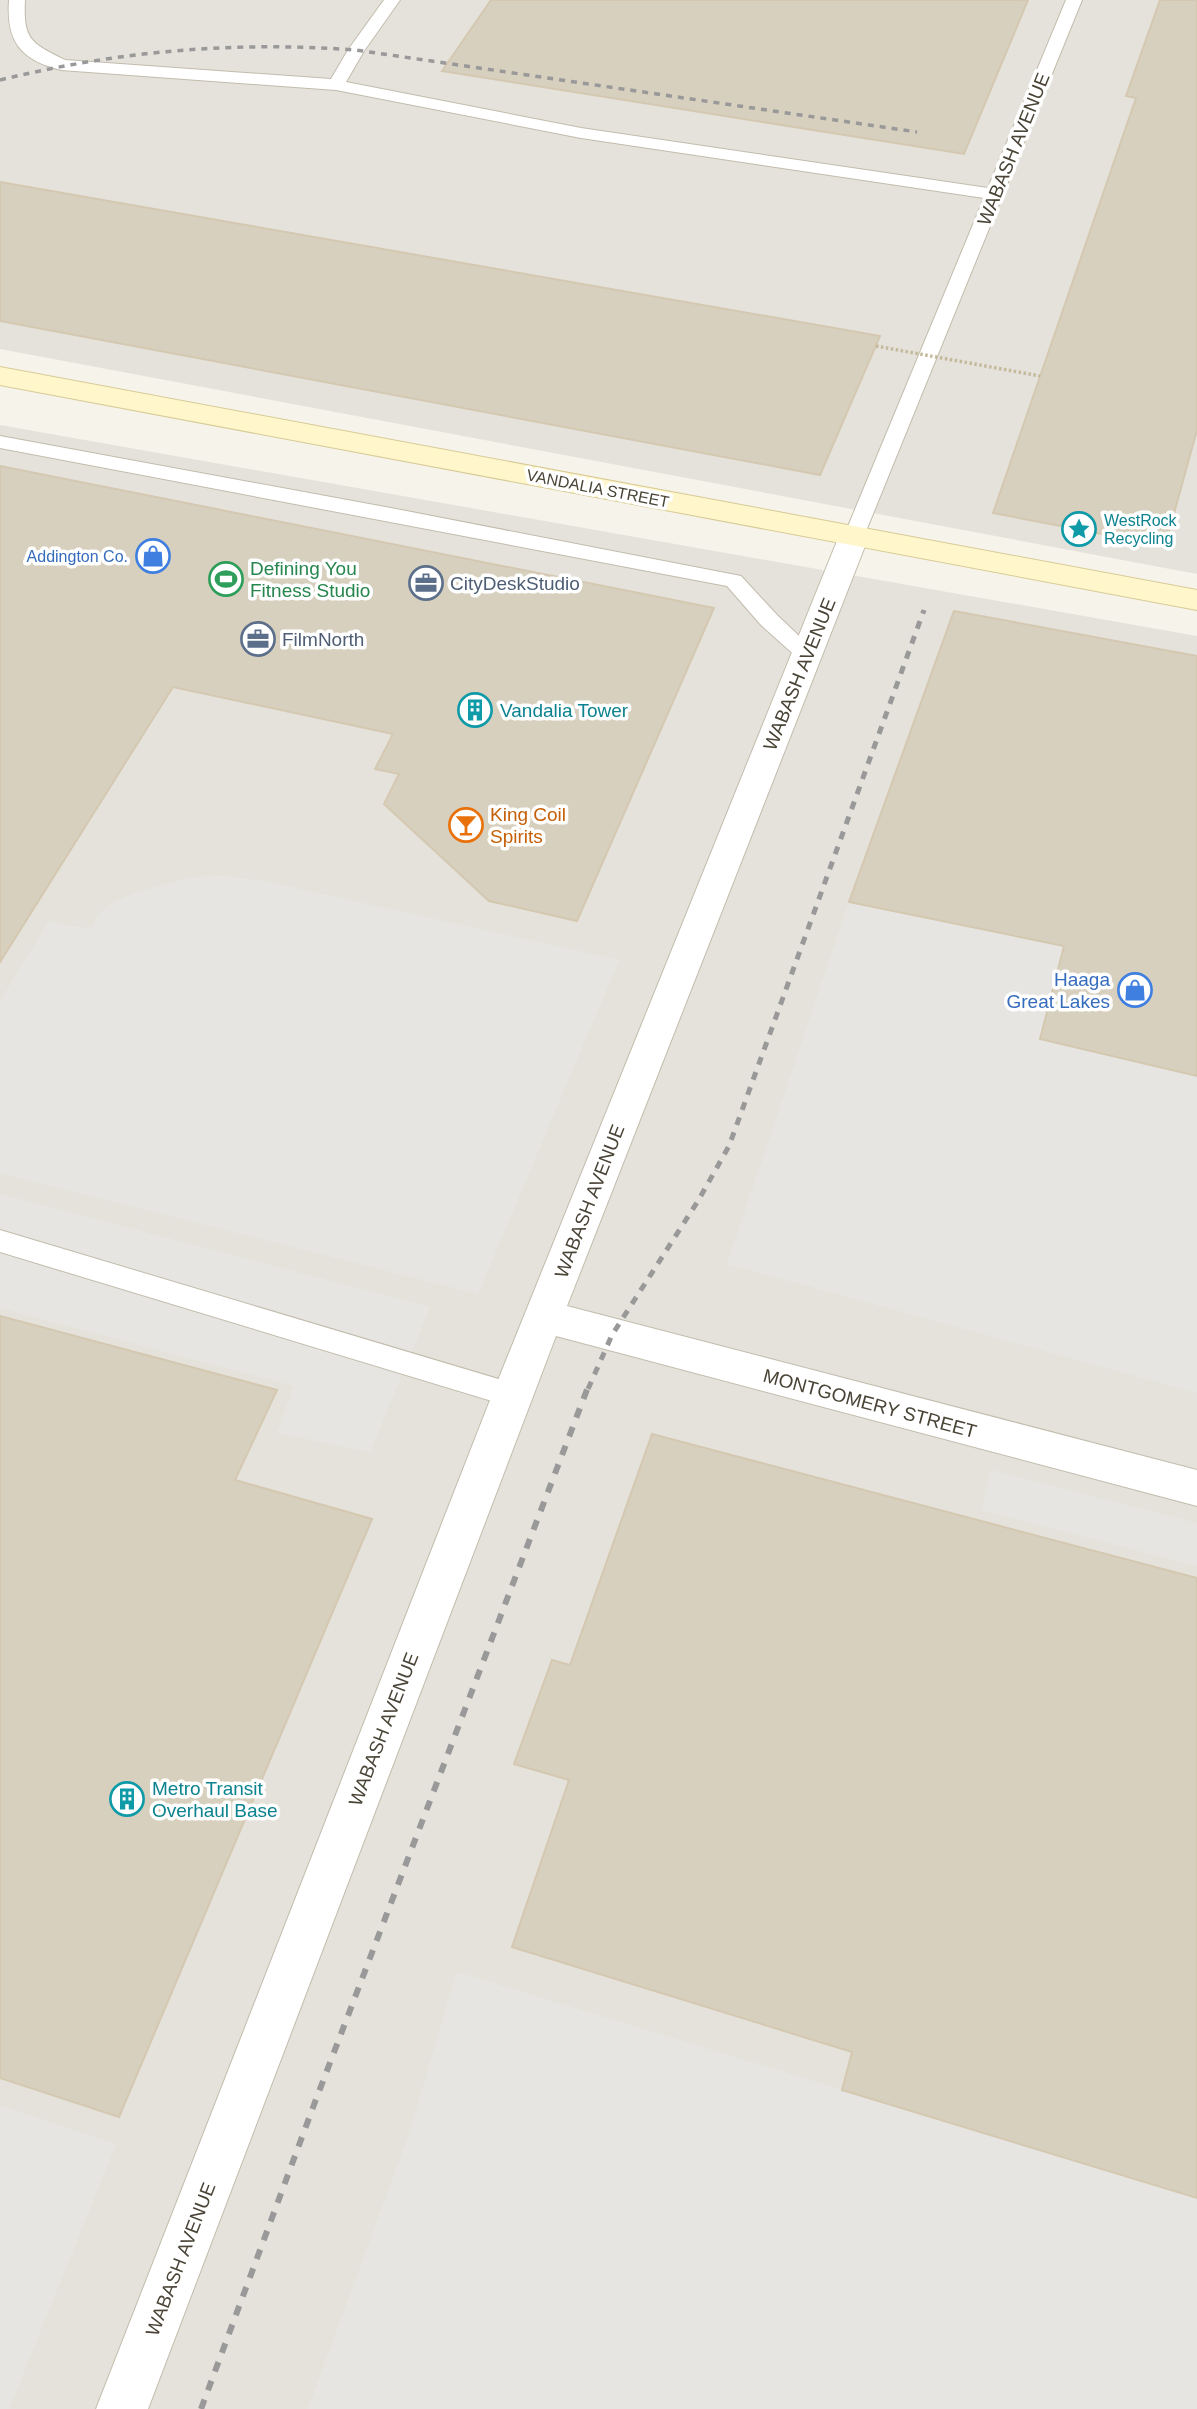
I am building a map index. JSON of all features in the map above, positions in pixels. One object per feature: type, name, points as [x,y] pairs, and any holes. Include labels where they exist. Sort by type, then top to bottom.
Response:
[{"type":"main road","name":"VANDALIA STREET","points":[[0,376],[1197,600]]},
{"type":"street","name":"WABASH AVENUE","points":[[122,2409],[512,1395],[854,536]]},
{"type":"street","name":"MONTGOMERY STREET","points":[[543,1316],[1197,1488]]},
{"type":"lane","points":[[17,0],[14,26],[24,46],[61,65],[336,85],[581,132],[994,194]]},
{"type":"lane","points":[[336,85],[357,48],[391,0]]},
{"type":"lane","name":"WABASH AVENUE","points":[[854,536],[1074,0]]},
{"type":"lane","points":[[0,442],[396,514],[734,581],[769,620],[807,654]]},
{"type":"lane","points":[[0,1241],[512,1395]]},
{"type":"path","points":[[876,346],[1040,376]]},
{"type":"shaded area","points":[[0,0],[1197,0],[1197,574],[0,349]]},
{"type":"shaded area","points":[[0,425],[1197,636],[1197,2409],[0,2409]]},
{"type":"shaded area","points":[[225,876],[264,881],[619,960],[478,1294],[0,1173],[0,1001],[49,921],[83,928],[92,926],[98,915],[113,902],[137,892],[193,877]]},
{"type":"shaded area","points":[[849,902],[1064,946],[1040,1039],[1197,1076],[1197,1393],[727,1264]]},
{"type":"shaded area","points":[[0,1194],[430,1307],[370,1452],[277,1433],[294,1386],[0,1308]]},
{"type":"shaded area","points":[[991,1470],[1197,1523],[1197,1566],[982,1510]]},
{"type":"shaded area","points":[[457,1972],[1197,2198],[1197,2409],[308,2409],[408,2137]]},
{"type":"shaded area","points":[[0,2105],[116,2144],[9,2409],[0,2409]]},
{"type":"building","points":[[491,0],[1028,0],[964,154],[442,71]]},
{"type":"building","points":[[1160,0],[1197,0],[1197,430],[1165,546],[993,513],[1136,98],[1126,96]]},
{"type":"building","points":[[0,182],[880,336],[820,475],[0,321]]},
{"type":"building","name":"Vandalia Tower","points":[[0,466],[714,608],[577,921],[489,901],[384,804],[399,774],[375,769],[393,734],[173,687],[0,962]]},
{"type":"building","points":[[954,611],[1197,656],[1197,1076],[1040,1039],[1064,946],[849,902]]},
{"type":"building","name":"Metro Transit Overhaul Base","points":[[0,1316],[277,1390],[235,1480],[372,1519],[119,2117],[0,2078]]},
{"type":"building","points":[[652,1434],[1197,1578],[1197,2198],[842,2090],[852,2052],[512,1947],[569,1780],[514,1764],[552,1660],[570,1665]]},
{"type":"railway","points":[[0,80],[88,62],[176,51],[266,47],[356,50],[917,132]]},
{"type":"railway","points":[[588,1389],[612,1335],[698,1201],[729,1146],[924,610]]},
{"type":"railway","points":[[201,2409],[315,2102],[588,1387]]},
{"type":"place","name":"WestRock Recycling","points":[[1079,529]]},
{"type":"place","name":"Addington Co.","points":[[153,556]]},
{"type":"place","name":"Defining You Fitness Studio","points":[[226,579]]},
{"type":"place","name":"CityDeskStudio","points":[[426,583]]},
{"type":"place","name":"FilmNorth","points":[[258,639]]},
{"type":"place","name":"Vandalia Tower","points":[[475,710]]},
{"type":"place","name":"King Coil Spirits","points":[[466,825]]},
{"type":"place","name":"Haaga Great Lakes","points":[[1135,990]]},
{"type":"place","name":"Metro Transit Overhaul Base","points":[[127,1799]]}]
